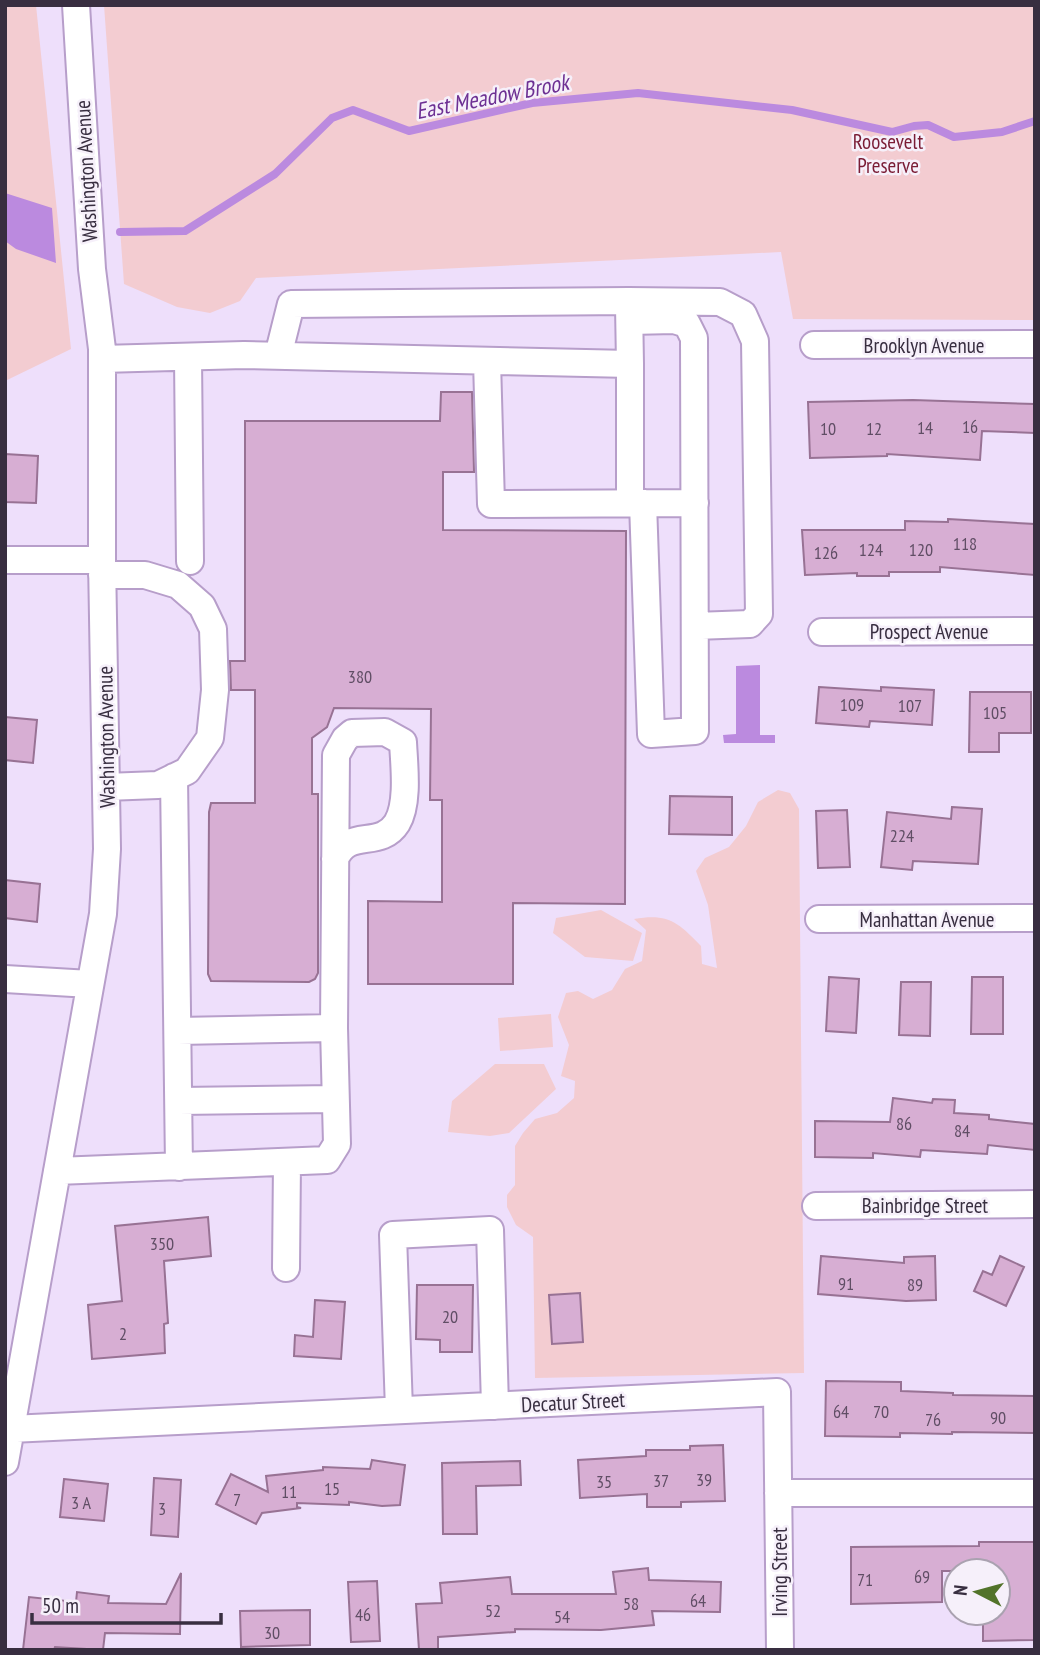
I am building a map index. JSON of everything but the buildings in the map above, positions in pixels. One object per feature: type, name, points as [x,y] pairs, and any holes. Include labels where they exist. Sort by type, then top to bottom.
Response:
[{"type":"street","name":"Washington Avenue","points":[[5,1462],[103,914],[107,849],[102,567],[102,359],[92,269],[76,5]]},
{"type":"street","points":[[278,356],[291,304],[629,311],[720,302],[743,314],[755,341],[759,614],[750,624],[695,626]]},
{"type":"street","points":[[629,311],[687,324],[694,338],[695,732],[651,734],[629,311]]},
{"type":"street","name":"Brooklyn Avenue","points":[[814,345],[1035,344]]},
{"type":"street","points":[[102,359],[278,356],[630,364]]},
{"type":"street","points":[[188,357],[190,561]]},
{"type":"street","points":[[487,361],[491,504],[695,503]]},
{"type":"street","points":[[5,560],[102,567],[145,575],[178,585],[202,606],[214,629],[215,690],[210,738],[187,771],[158,785],[106,787]]},
{"type":"street","name":"Prospect Avenue","points":[[822,632],[1035,631]]},
{"type":"street","points":[[57,1171],[327,1160],[337,1144],[334,1028],[335,859],[336,755],[352,733],[385,732],[403,742],[405,778],[402,806],[396,824],[380,837],[349,841],[339,849],[335,859]]},
{"type":"street","points":[[174,777],[179,1167]]},
{"type":"street","name":"Manhattan Avenue","points":[[819,919],[1035,918]]},
{"type":"street","points":[[5,979],[90,984]]},
{"type":"street","points":[[178,1031],[334,1028]]},
{"type":"street","points":[[178,1101],[335,1099]]},
{"type":"street","points":[[286,1268],[287,1162]]},
{"type":"street","name":"Bainbridge Street","points":[[816,1206],[1035,1204]]},
{"type":"street","points":[[399,1410],[393,1235],[490,1230],[495,1406]]},
{"type":"street","name":"Decatur Street","points":[[11,1429],[777,1392],[778,1493]]},
{"type":"street","points":[[778,1493],[1035,1493]]},
{"type":"street","name":"Irving Street","points":[[778,1493],[780,1650]]},
{"type":"green space","points":[[5,5],[36,5],[71,349],[5,381]]},
{"type":"green space","name":"Roosevelt Preserve","points":[[104,5],[1035,5],[1035,320],[793,319],[781,252],[256,278],[240,301],[210,313],[177,307],[124,284]]},
{"type":"green space","points":[[778,790],[790,793],[799,809],[804,1373],[535,1378],[533,1237],[516,1225],[507,1207],[507,1195],[515,1185],[515,1146],[523,1133],[535,1119],[557,1113],[574,1098],[575,1081],[561,1076],[569,1045],[558,1017],[566,993],[578,991],[593,999],[612,990],[625,969],[642,961],[646,930],[634,919],[646,917],[656,917],[679,925],[701,946],[702,964],[717,968],[708,905],[696,871],[705,858],[729,847],[746,826],[758,802]]},
{"type":"green space","points":[[601,910],[642,933],[633,961],[585,957],[553,933],[556,918]]},
{"type":"green space","points":[[551,1014],[553,1047],[500,1051],[498,1018]]},
{"type":"green space","points":[[495,1064],[544,1064],[556,1089],[509,1133],[490,1136],[448,1132],[452,1101]]},
{"type":"shaded area","points":[[5,193],[52,208],[56,263],[16,249],[5,241]]},
{"type":"shaded area","points":[[760,665],[760,735],[775,735],[775,743],[724,743],[723,735],[736,734],[736,666]]},
{"type":"waterway","name":"East Meadow Brook","points":[[120,232],[185,231],[275,174],[332,118],[353,110],[409,131],[532,103],[638,93],[792,110],[892,132],[928,125],[954,137],[1002,132],[1035,121]]}]
